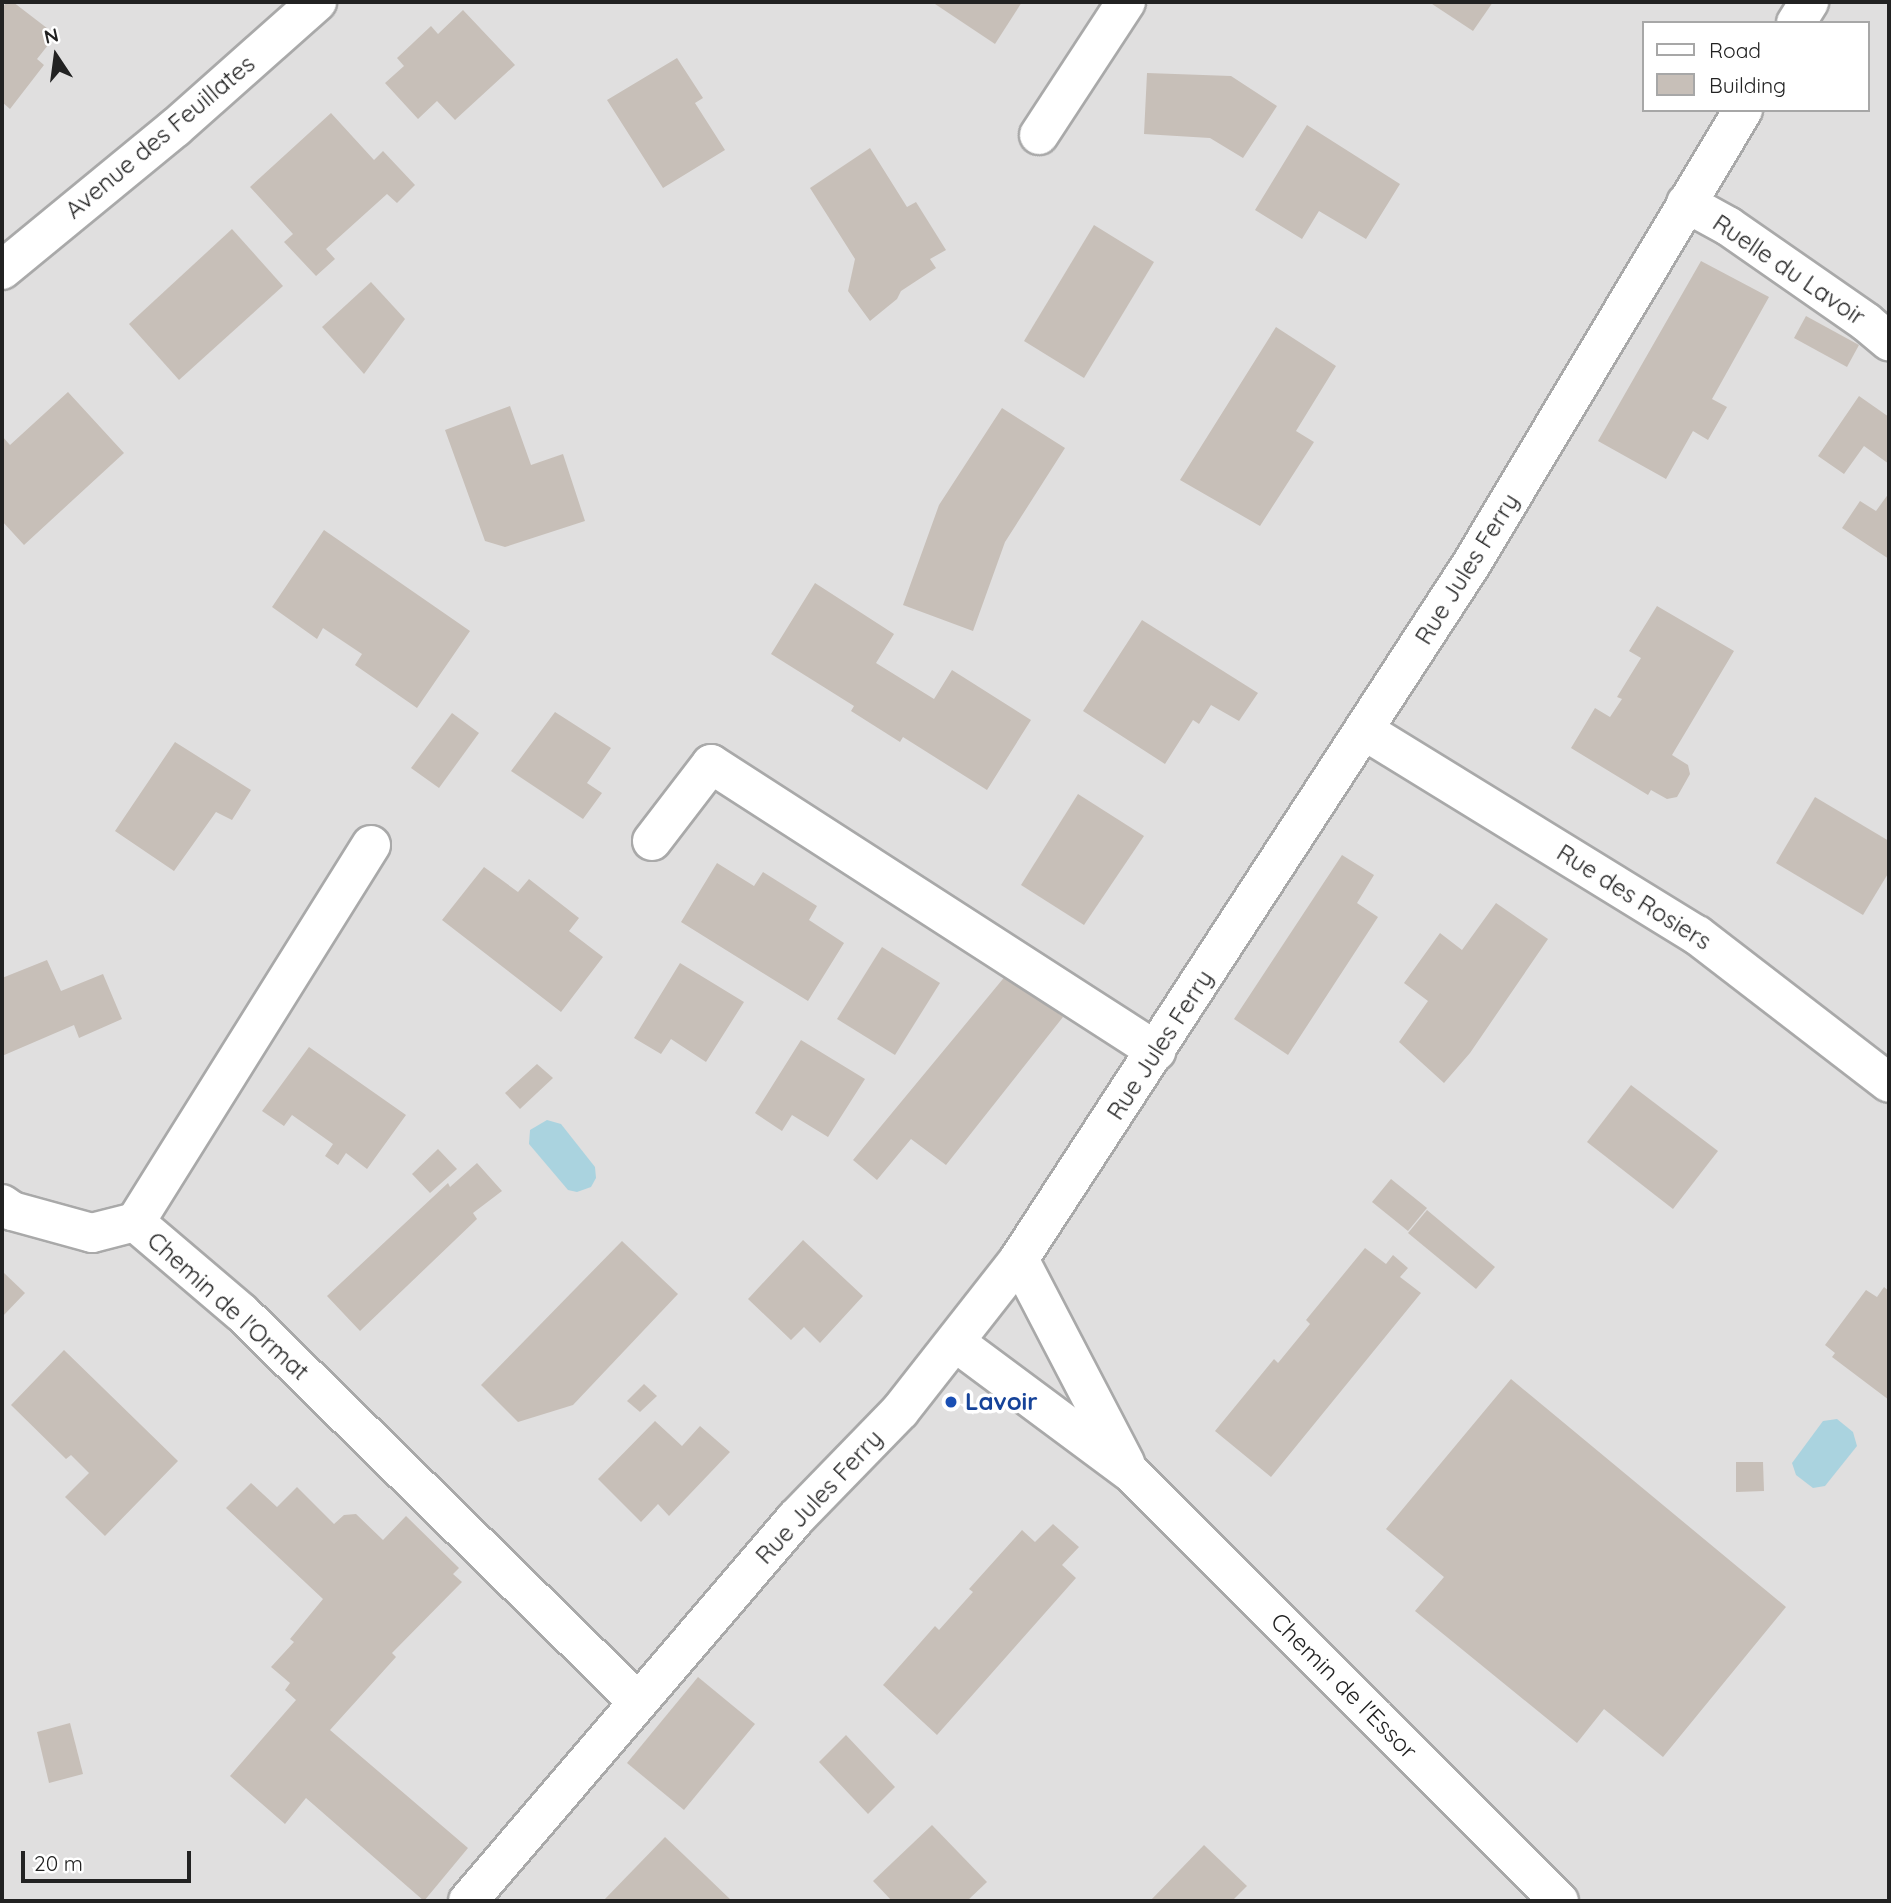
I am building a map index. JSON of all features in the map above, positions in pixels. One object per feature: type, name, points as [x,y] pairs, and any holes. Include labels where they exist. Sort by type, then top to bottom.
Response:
[{"type":"street","name":"Avenue des Feuillates","points":[[2,271],[176,128],[317,2]]},
{"type":"street","points":[[1039,135],[1126,2]]},
{"type":"street","points":[[1797,21],[1809,2]]},
{"type":"street","name":"Rue Jules Ferry","points":[[468,1901],[796,1518],[900,1410],[1019,1259],[1472,563],[1742,112]]},
{"type":"street","name":"Ruelle du Lavoir","points":[[1686,203],[1728,226],[1866,321],[1889,341]]},
{"type":"street","name":"Rue des Rosiers","points":[[1365,731],[1698,934],[1889,1083]]},
{"type":"street","points":[[652,841],[711,764],[1156,1051]]},
{"type":"street","name":"Chemin de l'Ormat","points":[[371,845],[135,1222],[242,1313],[638,1702]]},
{"type":"street","points":[[2,1204],[12,1211],[92,1233],[135,1222]]},
{"type":"street","name":"Chemin de l'Essor","points":[[1019,1259],[1129,1471]]},
{"type":"street","name":"Chemin de l'Essor","points":[[956,1342],[1129,1471],[1559,1901]]},
{"type":"shaded area","points":[[2,2],[1889,2],[1889,1901],[2,1901]]},
{"type":"water","points":[[547,1120],[561,1124],[595,1167],[596,1178],[591,1187],[577,1192],[568,1190],[529,1144],[530,1130]]},
{"type":"water","points":[[1837,1419],[1853,1432],[1857,1446],[1825,1486],[1813,1488],[1796,1475],[1792,1463],[1823,1421]]},
{"type":"building","points":[[7,2],[13,2],[56,35],[37,59],[44,65],[10,109],[2,102],[2,8]]},
{"type":"building","points":[[932,2],[1022,2],[995,44]]},
{"type":"building","points":[[1429,2],[1493,2],[1473,31]]},
{"type":"building","points":[[463,10],[515,65],[455,120],[437,101],[418,119],[385,83],[404,66],[397,58],[431,26],[438,34]]},
{"type":"building","points":[[677,58],[703,98],[695,103],[725,150],[663,188],[607,100]]},
{"type":"building","points":[[1147,73],[1231,76],[1277,106],[1243,158],[1210,138],[1144,134]]},
{"type":"building","points":[[331,113],[374,160],[383,151],[415,185],[397,203],[387,194],[326,249],[335,259],[316,276],[284,242],[293,234],[250,187]]},
{"type":"building","points":[[1307,125],[1400,184],[1366,239],[1319,211],[1302,239],[1255,210]]},
{"type":"building","points":[[870,148],[907,207],[916,202],[946,250],[930,259],[936,268],[901,291],[897,299],[870,321],[848,291],[855,259],[810,188]]},
{"type":"building","points":[[1094,225],[1154,262],[1084,378],[1024,341]]},
{"type":"building","points":[[232,229],[283,286],[179,380],[129,324]]},
{"type":"building","points":[[1701,261],[1769,297],[1712,399],[1727,407],[1708,440],[1693,431],[1666,479],[1598,441]]},
{"type":"building","points":[[371,282],[405,319],[364,374],[322,327]]},
{"type":"building","points":[[1806,316],[1859,345],[1847,367],[1794,338]]},
{"type":"building","points":[[1276,327],[1336,366],[1296,431],[1314,442],[1260,526],[1180,480]]},
{"type":"building","points":[[68,392],[124,453],[24,545],[2,521],[2,436],[10,445]]},
{"type":"building","points":[[1859,396],[1889,417],[1889,464],[1864,446],[1844,474],[1818,456]]},
{"type":"building","points":[[510,406],[531,465],[563,454],[585,521],[505,547],[485,541],[445,430]]},
{"type":"building","points":[[1002,408],[1065,448],[1005,542],[973,631],[903,605],[939,505]]},
{"type":"building","points":[[1889,493],[1889,559],[1842,528],[1860,501],[1876,511]]},
{"type":"building","points":[[324,530],[470,631],[417,708],[355,665],[362,654],[323,628],[317,639],[272,607]]},
{"type":"building","points":[[815,583],[894,634],[876,663],[934,699],[952,670],[1031,720],[987,790],[903,737],[900,742],[851,711],[854,706],[771,654]]},
{"type":"building","points":[[1657,606],[1734,651],[1672,755],[1688,765],[1690,774],[1677,797],[1667,799],[1651,790],[1648,795],[1571,748],[1595,708],[1610,717],[1622,699],[1617,697],[1641,658],[1629,651]]},
{"type":"building","points":[[1142,620],[1258,693],[1239,721],[1211,705],[1199,724],[1193,720],[1165,764],[1083,711]]},
{"type":"building","points":[[555,712],[611,748],[587,783],[602,793],[583,819],[511,771]]},
{"type":"building","points":[[452,713],[479,733],[439,788],[411,768]]},
{"type":"building","points":[[175,742],[251,790],[232,820],[216,812],[174,871],[115,831]]},
{"type":"building","points":[[1078,794],[1144,836],[1084,925],[1021,885]]},
{"type":"building","points":[[1815,797],[1889,841],[1889,872],[1863,915],[1776,863]]},
{"type":"building","points":[[1342,855],[1374,875],[1357,903],[1378,917],[1288,1055],[1234,1019]]},
{"type":"building","points":[[717,863],[754,886],[763,872],[817,906],[809,920],[844,943],[808,1001],[681,922]]},
{"type":"building","points":[[484,867],[518,892],[529,879],[579,918],[569,931],[603,957],[561,1012],[442,920]]},
{"type":"building","points":[[1496,903],[1548,939],[1470,1053],[1444,1083],[1399,1042],[1428,1001],[1404,983],[1440,933],[1462,950]]},
{"type":"building","points":[[882,947],[940,983],[895,1055],[837,1019]]},
{"type":"building","points":[[47,960],[61,991],[103,974],[122,1019],[79,1038],[74,1025],[2,1056],[2,978]]},
{"type":"building","points":[[680,963],[744,1002],[706,1062],[671,1039],[661,1054],[634,1038]]},
{"type":"building","points":[[1007,974],[1063,1017],[946,1165],[911,1139],[877,1180],[853,1160]]},
{"type":"building","points":[[801,1040],[865,1079],[828,1137],[792,1115],[782,1131],[755,1113]]},
{"type":"building","points":[[309,1047],[406,1115],[367,1169],[346,1153],[338,1165],[325,1156],[333,1144],[292,1115],[284,1126],[262,1111]]},
{"type":"building","points":[[537,1064],[553,1078],[520,1109],[505,1093]]},
{"type":"building","points":[[1631,1085],[1718,1151],[1673,1209],[1587,1142]]},
{"type":"building","points":[[438,1149],[457,1169],[430,1193],[412,1174]]},
{"type":"building","points":[[477,1163],[502,1191],[473,1213],[477,1219],[360,1331],[327,1296],[448,1183],[450,1187]]},
{"type":"building","points":[[1391,1179],[1427,1208],[1408,1231],[1372,1202]]},
{"type":"building","points":[[1427,1210],[1495,1267],[1476,1289],[1408,1233]]},
{"type":"building","points":[[803,1240],[863,1296],[820,1343],[804,1327],[791,1340],[748,1299]]},
{"type":"building","points":[[622,1241],[678,1294],[573,1405],[518,1422],[481,1385]]},
{"type":"building","points":[[1365,1248],[1386,1264],[1393,1255],[1408,1268],[1400,1277],[1421,1293],[1271,1477],[1215,1431],[1274,1359],[1278,1363],[1310,1324],[1306,1320]]},
{"type":"building","points":[[2,1271],[25,1293],[2,1317]]},
{"type":"building","points":[[1884,1287],[1889,1291],[1889,1400],[1832,1357],[1835,1353],[1825,1345],[1866,1290],[1877,1297]]},
{"type":"building","points":[[64,1350],[178,1461],[105,1536],[65,1497],[89,1473],[71,1455],[66,1459],[11,1405]]},
{"type":"building","points":[[1511,1379],[1786,1607],[1663,1757],[1604,1709],[1577,1743],[1415,1611],[1444,1577],[1386,1529]]},
{"type":"building","points":[[644,1384],[657,1396],[640,1412],[627,1401]]},
{"type":"building","points":[[655,1421],[682,1446],[700,1426],[730,1452],[669,1516],[658,1504],[641,1522],[598,1479]]},
{"type":"building","points":[[1736,1462],[1763,1462],[1764,1491],[1736,1492]]},
{"type":"building","points":[[251,1483],[277,1507],[297,1487],[334,1524],[344,1515],[356,1514],[383,1540],[406,1516],[459,1568],[453,1574],[462,1582],[392,1653],[396,1657],[330,1730],[468,1848],[424,1901],[306,1798],[285,1824],[230,1776],[296,1700],[285,1690],[290,1683],[271,1667],[294,1642],[290,1639],[323,1599],[226,1508]]},
{"type":"building","points":[[1053,1524],[1079,1547],[1062,1565],[1076,1578],[937,1735],[883,1685],[935,1626],[939,1630],[973,1592],[969,1589],[1022,1530],[1035,1542]]},
{"type":"building","points":[[698,1677],[755,1724],[684,1810],[627,1763]]},
{"type":"building","points":[[70,1723],[83,1774],[49,1783],[37,1732]]},
{"type":"building","points":[[846,1735],[895,1787],[868,1814],[819,1762]]},
{"type":"building","points":[[932,1825],[987,1882],[967,1901],[892,1901],[873,1881]]},
{"type":"building","points":[[665,1837],[706,1876],[732,1901],[603,1901]]},
{"type":"building","points":[[1204,1845],[1247,1886],[1232,1901],[1150,1901]]},
{"type":"place","name":"Lavoir","points":[[951,1402]]}]
